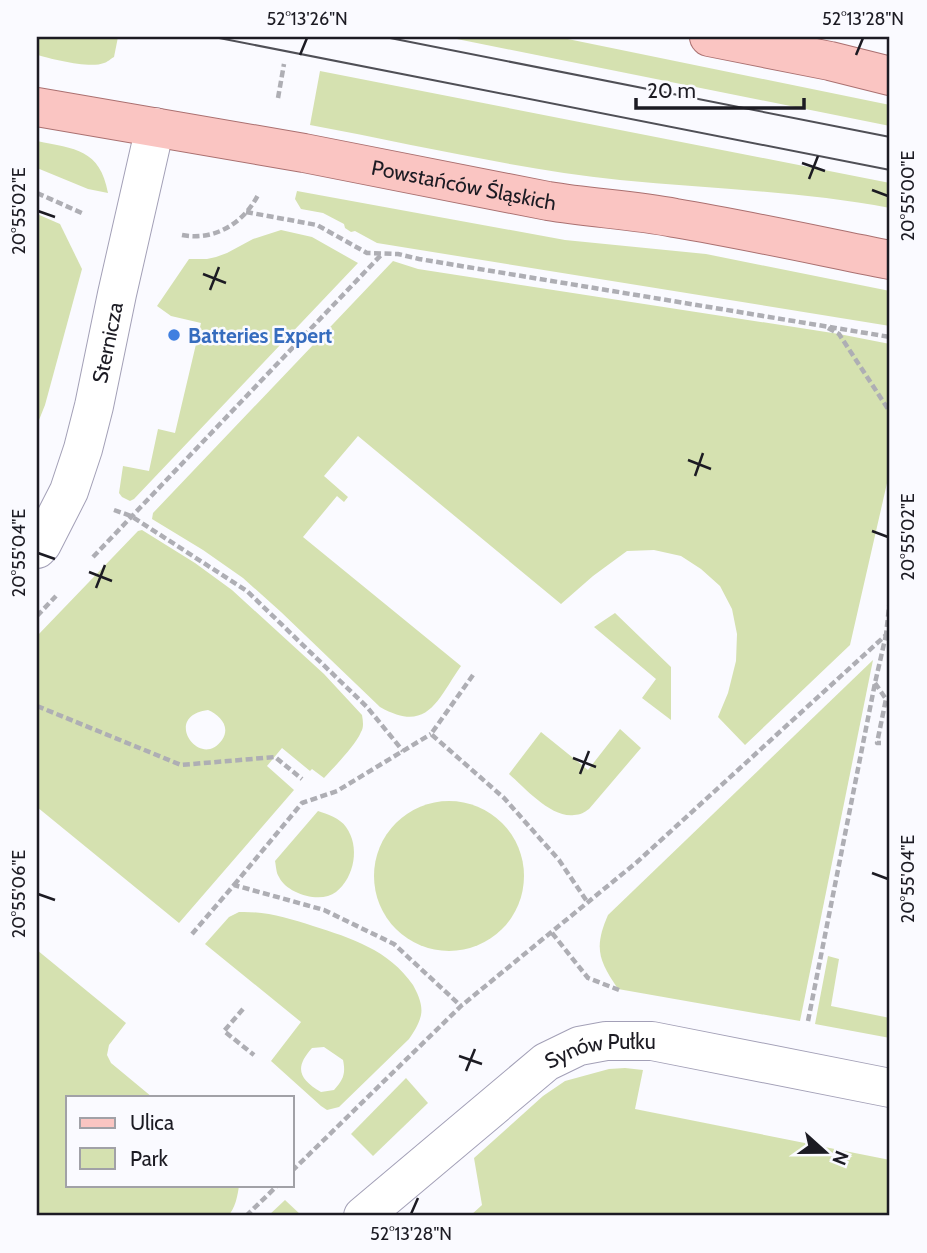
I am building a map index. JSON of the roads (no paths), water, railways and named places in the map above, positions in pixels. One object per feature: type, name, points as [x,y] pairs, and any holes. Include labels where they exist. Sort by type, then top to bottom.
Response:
[{"type":"main road","points":[[709,37],[890,76]]},
{"type":"main road","name":"Powstańców Śląskich","points":[[37,107],[304,153],[558,202],[703,222],[890,260]]},
{"type":"street","name":"Sternicza","points":[[37,549],[69,491],[83,449],[155,127]]},
{"type":"street","name":"Synów Pułku","points":[[363,1216],[546,1062],[579,1046],[606,1041],[652,1041],[890,1088]]},
{"type":"tram line","points":[[214,37],[890,170]]},
{"type":"tram line","points":[[385,37],[890,137]]},
{"type":"place","name":"Batteries Expert","points":[[174,335]]}]
